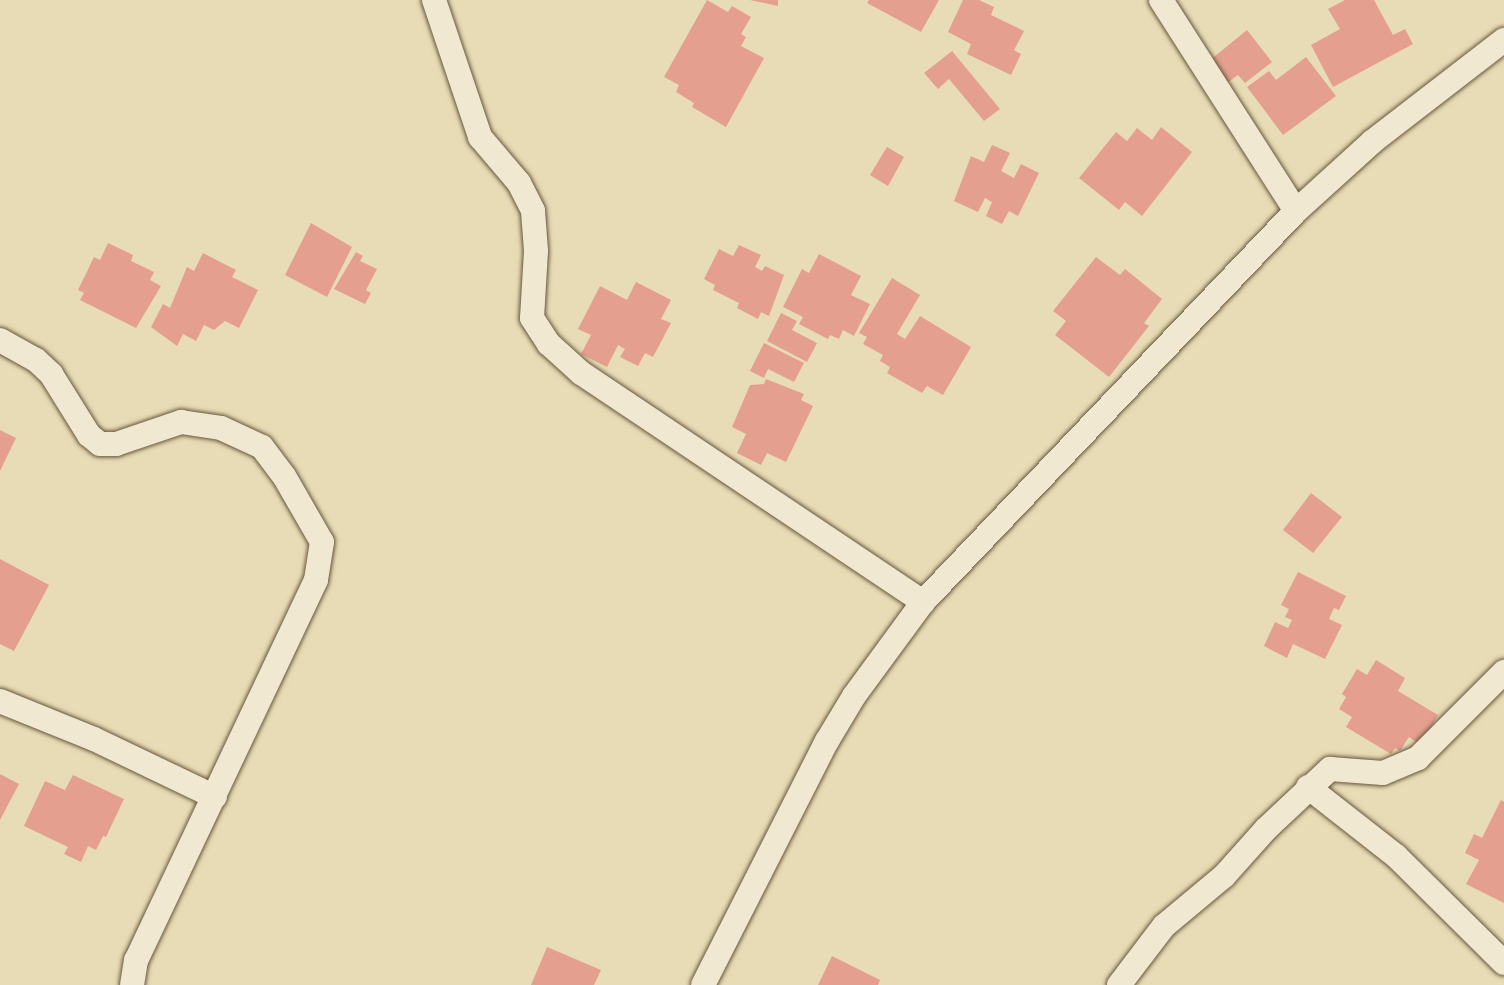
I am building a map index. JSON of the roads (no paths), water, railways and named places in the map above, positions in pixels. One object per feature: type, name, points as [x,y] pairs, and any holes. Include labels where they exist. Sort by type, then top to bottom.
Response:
[{"type":"street","points":[[434,0],[480,136],[519,183],[533,211],[536,251],[532,318],[549,344],[581,373],[923,602]]},
{"type":"street","points":[[1161,0],[1296,211]]},
{"type":"street","points":[[703,985],[827,741],[854,696],[923,602],[1296,211],[1372,142],[1504,40]]},
{"type":"street","points":[[0,340],[36,360],[51,374],[89,435],[100,444],[116,444],[181,422],[221,428],[262,447],[315,527],[322,542],[316,580],[136,960],[132,985]]},
{"type":"street","points":[[1119,985],[1164,926],[1224,876],[1308,787],[1329,769],[1383,773],[1418,758],[1504,672]]},
{"type":"street","points":[[0,701],[94,739],[215,797]]},
{"type":"street","points":[[1308,787],[1396,856],[1504,963]]}]
